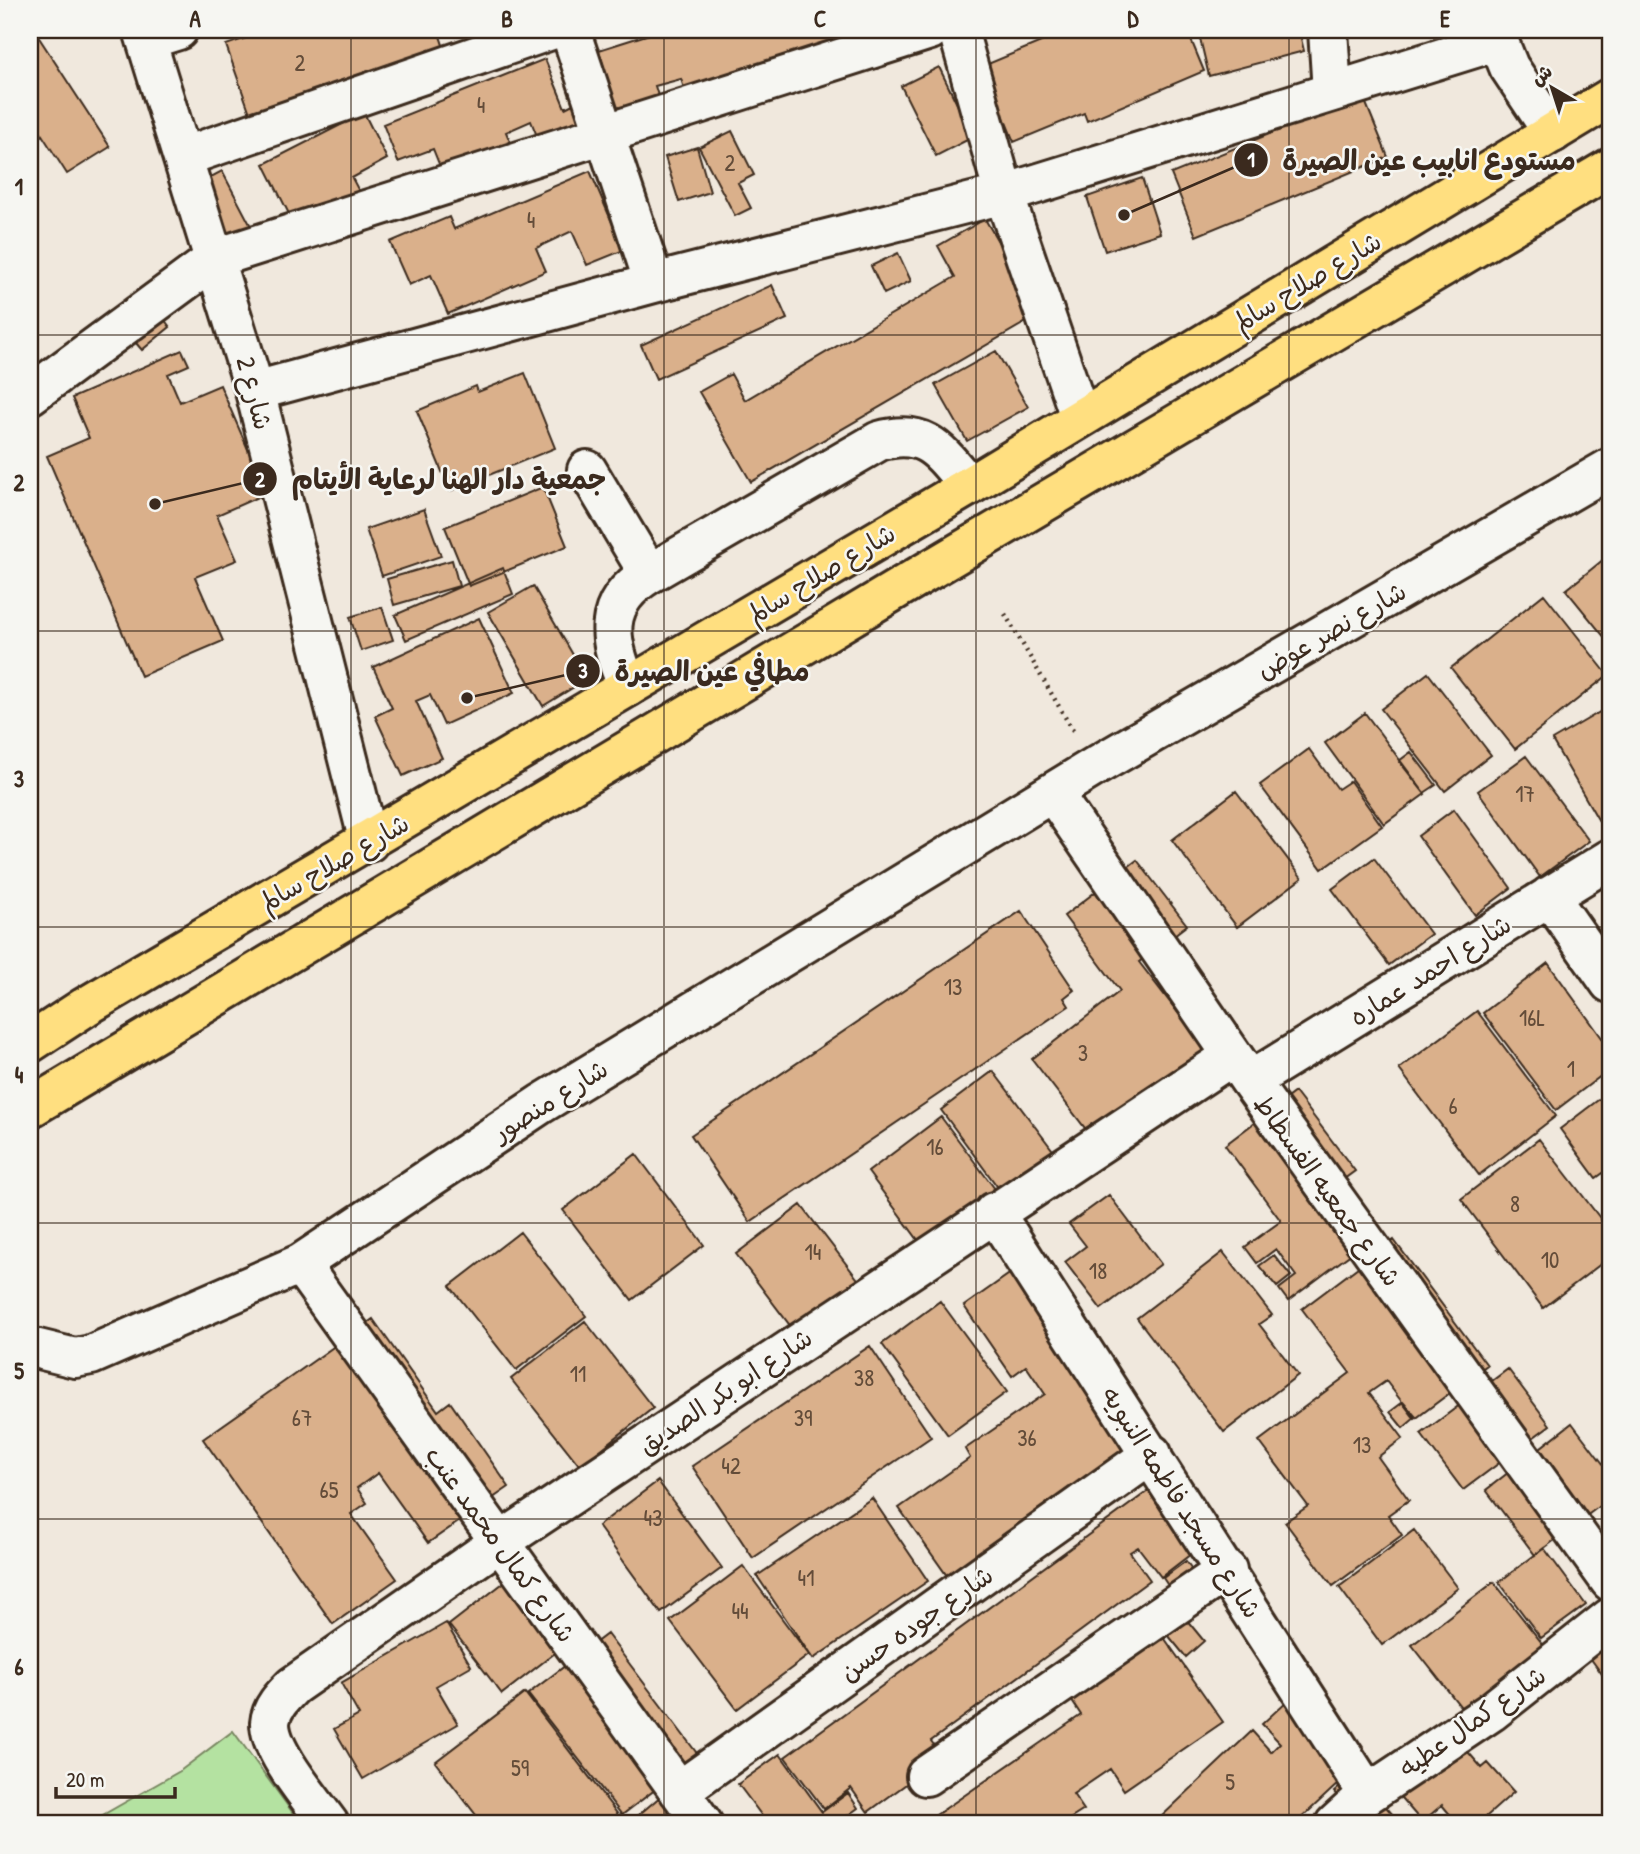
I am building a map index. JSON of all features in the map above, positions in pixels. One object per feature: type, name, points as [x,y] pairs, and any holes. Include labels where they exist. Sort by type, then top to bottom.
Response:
[{"type":"highway","name":"شارع صلاح سالم","points":[[30,1043],[85,1007],[970,486],[1080,417],[1610,99]]},
{"type":"highway","name":"شارع صلاح سالم","points":[[30,1108],[898,588],[1610,168]]},
{"type":"street","points":[[183,157],[551,30]]},
{"type":"street","points":[[570,30],[654,284]]},
{"type":"street","points":[[30,395],[216,258],[930,30]]},
{"type":"street","points":[[958,30],[1004,194],[1080,417]]},
{"type":"street","points":[[1328,30],[1332,92]]},
{"type":"street","name":"شارع 2","points":[[156,33],[183,157],[255,391],[369,842]]},
{"type":"street","points":[[255,391],[1004,194],[1332,92],[1496,36],[1522,90],[1553,133]]},
{"type":"street","points":[[628,687],[615,659],[611,625],[624,595],[649,573],[879,441],[892,437],[906,435],[932,445],[970,486]]},
{"type":"street","name":"شارع نصر عوض","points":[[1053,793],[1610,468]]},
{"type":"street","points":[[587,470],[649,573]]},
{"type":"street","name":"شارع جمعيه الفسطاط","points":[[1053,793],[1241,1069],[1610,1581]]},
{"type":"street","name":"شارع منصور","points":[[30,1347],[75,1359],[90,1355],[300,1264],[541,1104],[1053,793]]},
{"type":"street","name":"شارع احمد عماره","points":[[1241,1069],[1610,859]]},
{"type":"street","points":[[1549,896],[1610,984]]},
{"type":"street","name":"شارع ابو بكر الصديق","points":[[329,1824],[274,1743],[270,1723],[278,1701],[293,1686],[500,1542],[994,1212],[1241,1069]]},
{"type":"street","name":"شارع مسجد فاطمه النبويه","points":[[994,1212],[1227,1570],[1368,1794]]},
{"type":"street","name":"شارع كمال محمد عنب","points":[[300,1264],[703,1824]]},
{"type":"street","name":"شارع جوده حسن","points":[[679,1791],[1152,1454]]},
{"type":"street","points":[[926,1776],[1227,1570]]},
{"type":"street","name":"شارع كمال عطيه","points":[[1335,1824],[1368,1794],[1491,1712],[1610,1618]]},
{"type":"path","points":[[1005,614],[1094,767]]},
{"type":"green space","points":[[233,1731],[301,1824],[87,1824],[180,1771]]},
{"type":"building","points":[[30,30],[34,30],[110,147],[67,174],[30,116]]},
{"type":"building","points":[[269,30],[438,30],[445,51],[252,119],[226,45]]},
{"type":"building","points":[[662,30],[843,30],[850,54],[687,98],[681,79],[655,86],[663,112],[606,127],[612,96],[599,50]]},
{"type":"building","points":[[1070,30],[1187,30],[1204,71],[1087,121],[1084,113],[1014,142],[983,66]]},
{"type":"building","points":[[1198,30],[1299,30],[1304,51],[1209,76]]},
{"type":"building","points":[[545,59],[565,108],[579,101],[591,132],[543,151],[531,121],[506,132],[514,151],[445,179],[433,149],[398,162],[383,124]]},
{"type":"building","points":[[939,67],[973,137],[936,156],[901,86]]},
{"type":"building","points":[[1363,96],[1388,157],[1196,236],[1171,174]]},
{"type":"building","points":[[364,113],[387,159],[352,178],[361,195],[296,228],[264,164]]},
{"type":"building","points":[[732,131],[754,175],[738,183],[751,208],[735,216],[699,147]]},
{"type":"building","points":[[697,147],[710,192],[679,202],[665,157]]},
{"type":"building","points":[[222,171],[252,228],[224,243],[194,186]]},
{"type":"building","points":[[590,171],[624,250],[587,265],[572,231],[536,248],[546,271],[448,314],[431,275],[409,285],[390,242],[449,217],[454,229]]},
{"type":"building","points":[[1142,178],[1160,233],[1105,251],[1087,197]]},
{"type":"building","points":[[985,219],[1040,314],[751,482],[699,392],[731,374],[745,400],[955,277],[938,246]]},
{"type":"building","points":[[898,253],[911,281],[884,294],[871,266]]},
{"type":"building","points":[[772,285],[787,319],[656,379],[641,345]]},
{"type":"building","points":[[158,311],[170,327],[142,350],[129,335]]},
{"type":"building","points":[[182,350],[189,365],[168,374],[180,402],[220,385],[267,493],[217,515],[237,560],[195,577],[223,641],[141,676],[47,456],[89,438],[72,398]]},
{"type":"building","points":[[996,351],[1028,407],[967,441],[935,385]]},
{"type":"building","points":[[525,373],[555,448],[450,491],[417,411],[476,386],[478,392]]},
{"type":"building","points":[[543,487],[567,546],[469,586],[445,527]]},
{"type":"building","points":[[424,509],[441,556],[382,576],[366,529]]},
{"type":"building","points":[[1610,554],[1610,644],[1566,590]]},
{"type":"building","points":[[452,560],[459,586],[394,605],[387,579]]},
{"type":"building","points":[[503,568],[513,594],[406,640],[395,615]]},
{"type":"building","points":[[533,586],[587,679],[543,706],[488,612]]},
{"type":"building","points":[[1544,594],[1608,675],[1515,749],[1451,668]]},
{"type":"building","points":[[382,607],[393,640],[361,651],[350,617]]},
{"type":"building","points":[[479,618],[514,693],[444,725],[430,695],[416,701],[442,758],[403,776],[375,716],[392,708],[373,667]]},
{"type":"building","points":[[1428,673],[1491,755],[1445,791],[1381,709]]},
{"type":"building","points":[[1610,706],[1610,823],[1603,828],[1552,740]]},
{"type":"building","points":[[1365,713],[1425,794],[1384,824],[1325,743]]},
{"type":"building","points":[[1309,749],[1338,789],[1350,781],[1382,826],[1322,869],[1260,785]]},
{"type":"building","points":[[1411,752],[1436,785],[1424,793],[1399,761]]},
{"type":"building","points":[[1526,756],[1589,841],[1540,877],[1478,791]]},
{"type":"building","points":[[1236,791],[1302,878],[1237,927],[1172,840]]},
{"type":"building","points":[[1454,809],[1511,888],[1475,915],[1418,836]]},
{"type":"building","points":[[1374,858],[1431,934],[1389,965],[1332,889]]},
{"type":"building","points":[[1137,860],[1187,925],[1139,962],[1215,1061],[1098,1145],[1032,1059],[1120,991],[1064,916]]},
{"type":"building","points":[[1021,911],[1074,990],[1064,998],[1069,1006],[750,1222],[691,1135]]},
{"type":"building","points":[[1548,963],[1610,1049],[1610,1069],[1556,1110],[1483,1013]]},
{"type":"building","points":[[1477,1011],[1556,1116],[1479,1175],[1399,1069]]},
{"type":"building","points":[[993,1071],[1061,1161],[1008,1201],[941,1110]]},
{"type":"building","points":[[1610,1091],[1610,1168],[1596,1178],[1560,1129]]},
{"type":"building","points":[[1295,1092],[1355,1171],[1325,1193],[1364,1244],[1288,1301],[1279,1289],[1296,1276],[1276,1249],[1257,1263],[1245,1247],[1281,1221],[1225,1145]]},
{"type":"building","points":[[941,1117],[1001,1197],[927,1252],[868,1172]]},
{"type":"building","points":[[1539,1139],[1610,1231],[1610,1257],[1543,1308],[1461,1199]]},
{"type":"building","points":[[636,1154],[704,1245],[632,1300],[563,1210]]},
{"type":"building","points":[[1109,1195],[1161,1264],[1101,1309],[1065,1262],[1086,1246],[1069,1224]]},
{"type":"building","points":[[801,1205],[860,1282],[795,1332],[736,1254]]},
{"type":"building","points":[[520,1232],[586,1316],[516,1370],[450,1286]]},
{"type":"building","points":[[1394,1240],[1487,1365],[1415,1419],[1386,1381],[1369,1393],[1403,1438],[1378,1457],[1409,1500],[1388,1515],[1402,1535],[1333,1586],[1285,1522],[1308,1506],[1259,1441],[1350,1373],[1302,1309]]},
{"type":"building","points":[[1223,1252],[1272,1315],[1259,1324],[1298,1375],[1224,1432],[1137,1318]]},
{"type":"building","points":[[1274,1255],[1291,1276],[1277,1287],[1259,1266]]},
{"type":"building","points":[[1032,1258],[1156,1437],[950,1580],[899,1508],[970,1458],[965,1449],[1045,1394],[1026,1366],[1012,1376],[964,1306]]},
{"type":"building","points":[[940,1301],[1007,1392],[948,1435],[882,1344]]},
{"type":"building","points":[[373,1319],[438,1411],[450,1402],[509,1487],[428,1543],[378,1473],[357,1488],[367,1503],[351,1514],[397,1579],[333,1624],[203,1439]]},
{"type":"building","points":[[585,1321],[653,1408],[580,1466],[511,1379]]},
{"type":"building","points":[[870,1346],[931,1437],[753,1558],[692,1466]]},
{"type":"building","points":[[1508,1369],[1550,1425],[1463,1490],[1421,1434]]},
{"type":"building","points":[[1403,1402],[1416,1417],[1403,1428],[1390,1412]]},
{"type":"building","points":[[1572,1423],[1610,1473],[1610,1498],[1535,1555],[1486,1490]]},
{"type":"building","points":[[658,1481],[722,1568],[661,1613],[598,1526]]},
{"type":"building","points":[[1155,1486],[1200,1547],[1161,1577],[1138,1547],[1130,1552],[1150,1580],[931,1741],[943,1757],[868,1812],[851,1788],[824,1809],[785,1757]]},
{"type":"building","points":[[872,1498],[928,1581],[813,1659],[757,1576]]},
{"type":"building","points":[[1414,1530],[1458,1588],[1382,1645],[1339,1587]]},
{"type":"building","points":[[1544,1548],[1586,1605],[1541,1638],[1499,1582]]},
{"type":"building","points":[[1186,1561],[1197,1576],[1173,1593],[1163,1578]]},
{"type":"building","points":[[743,1566],[809,1655],[737,1709],[670,1621]]},
{"type":"building","points":[[520,1570],[573,1639],[502,1694],[449,1625]]},
{"type":"building","points":[[1494,1582],[1545,1647],[1464,1711],[1412,1645]]},
{"type":"building","points":[[1186,1619],[1204,1641],[1186,1657],[1168,1635]]},
{"type":"building","points":[[446,1623],[471,1666],[436,1686],[458,1724],[363,1779],[334,1729],[359,1715],[341,1683]]},
{"type":"building","points":[[1158,1629],[1223,1722],[1124,1790],[1110,1769],[1073,1794],[1084,1810],[1062,1824],[942,1824],[936,1815],[1081,1715],[1066,1692]]},
{"type":"building","points":[[607,1634],[699,1756],[622,1815],[528,1694]]},
{"type":"building","points":[[1610,1638],[1610,1685],[1588,1655]]},
{"type":"building","points":[[1304,1685],[1356,1767],[1295,1824],[1168,1824],[1161,1817],[1252,1731],[1271,1752],[1280,1743],[1262,1724]]},
{"type":"building","points":[[525,1693],[619,1816],[608,1824],[483,1824],[435,1762]]},
{"type":"building","points":[[1449,1730],[1482,1768],[1488,1763],[1514,1792],[1478,1824],[1458,1824],[1442,1805],[1422,1822],[1388,1783]]},
{"type":"building","points":[[780,1754],[822,1812],[848,1793],[858,1808],[836,1824],[768,1824],[738,1784]]},
{"type":"building","points":[[1357,1772],[1398,1821],[1393,1824],[1362,1824],[1334,1792]]},
{"type":"building","points":[[682,1778],[716,1824],[628,1824]]},
{"type":"place","name":"مستودع انابيب عين الصيرة","points":[[1124,215]]},
{"type":"place","name":"جمعية دار الهنا لرعاية الأيتام","points":[[155,504]]},
{"type":"place","name":"مطافي عين الصيرة","points":[[467,698]]}]
